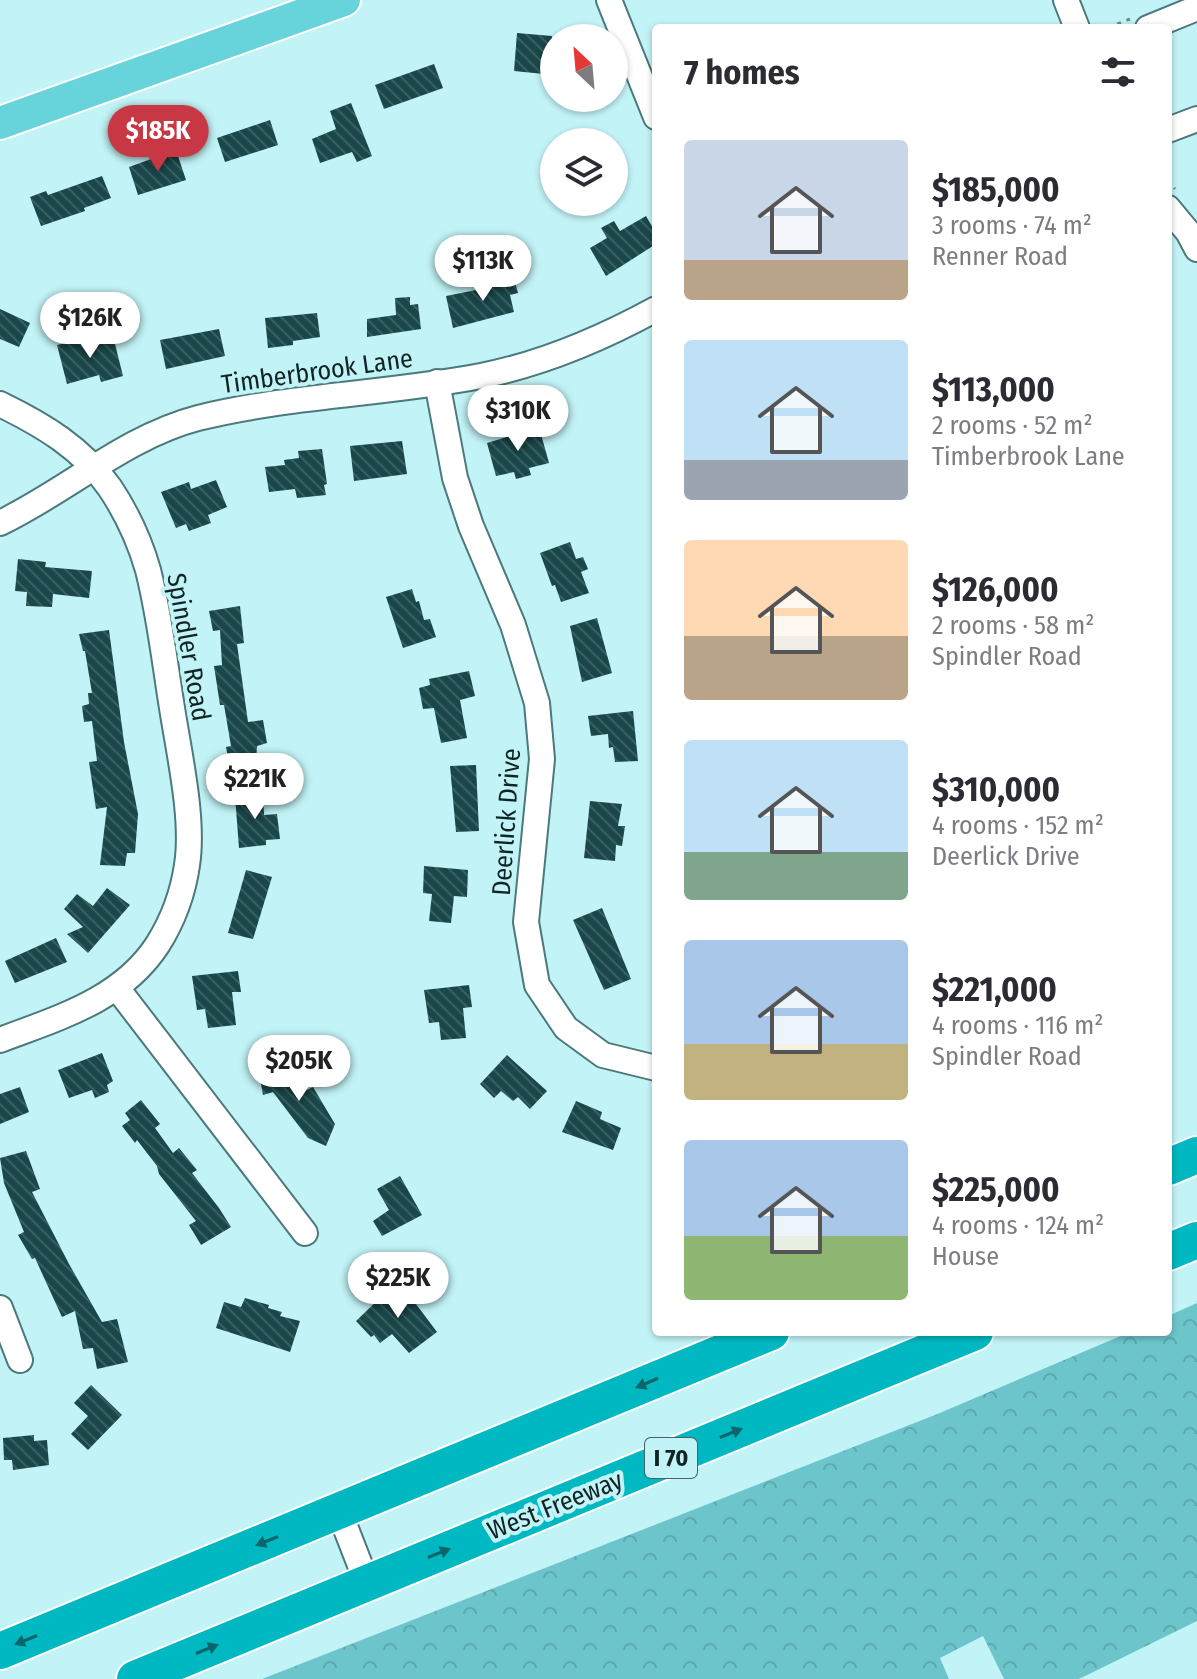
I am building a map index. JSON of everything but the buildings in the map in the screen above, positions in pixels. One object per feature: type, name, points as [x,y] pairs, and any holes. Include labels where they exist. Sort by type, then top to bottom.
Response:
[{"type":"highway","points":[[1172,1165],[1197,1155]]},
{"type":"highway","points":[[1172,1250],[1197,1240]]},
{"type":"highway","points":[[0,1651],[761,1336]]},
{"type":"highway","name":"West Freeway","points":[[135,1679],[965,1336]]},
{"type":"main road","points":[[0,123],[344,0]]},
{"type":"street","points":[[609,0],[652,107]]},
{"type":"street","points":[[1066,0],[1075,24]]},
{"type":"street","points":[[1155,24],[1183,8]]},
{"type":"street","points":[[1172,128],[1197,119]]},
{"type":"street","points":[[1172,213],[1197,249]]},
{"type":"street","name":"Timberbrook Lane","points":[[0,523],[143,438],[196,419],[275,402],[482,376],[582,346],[652,311]]},
{"type":"street","name":"Deerlick Drive","points":[[437,382],[455,478],[471,526],[513,625],[537,703],[542,759],[526,922],[537,985],[566,1028],[603,1055],[652,1067]]},
{"type":"street","name":"Spindler Road","points":[[0,404],[43,425],[67,442],[110,488],[129,521],[148,570],[186,798],[188,862],[169,924],[156,947],[117,988],[81,1009],[0,1040]]},
{"type":"street","points":[[117,988],[305,1233]]},
{"type":"street","points":[[0,1308],[20,1360]]},
{"type":"street","points":[[339,1511],[367,1583]]},
{"type":"green space","points":[[1197,1303],[1197,1621],[1079,1679],[1004,1679],[983,1636],[940,1658],[949,1679],[262,1679],[935,1415],[1121,1336],[1172,1336],[1172,1314]]}]
